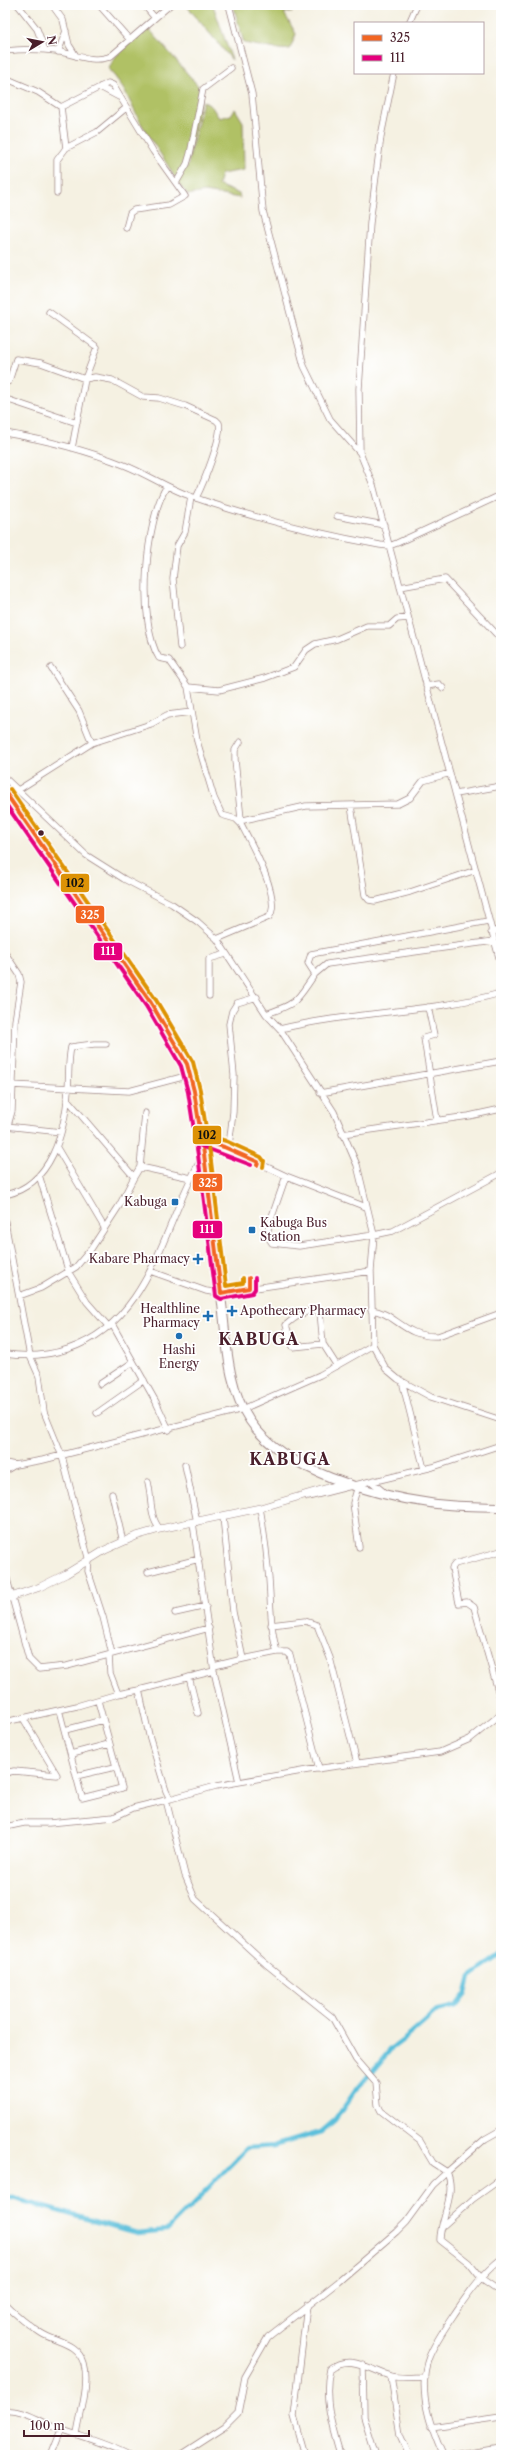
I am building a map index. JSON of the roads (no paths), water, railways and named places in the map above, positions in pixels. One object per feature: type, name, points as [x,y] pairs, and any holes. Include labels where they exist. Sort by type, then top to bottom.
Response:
[{"type":"highway","points":[[5,792],[155,1008],[173,1037],[190,1075],[204,1154],[230,1371],[243,1409],[262,1436],[280,1452],[303,1465],[358,1486],[387,1495],[440,1504],[501,1507]]},
{"type":"main road","points":[[8,1598],[40,1587],[123,1542],[160,1529],[195,1523],[260,1508],[348,1482]]},
{"type":"street","points":[[18,5],[37,29],[45,50]]},
{"type":"street","points":[[52,5],[62,20],[69,45],[76,56]]},
{"type":"street","points":[[100,5],[130,40]]},
{"type":"street","points":[[144,5],[154,18]]},
{"type":"street","points":[[5,51],[45,50],[76,56],[105,58],[130,40],[170,5]]},
{"type":"street","points":[[229,5],[252,94],[263,211],[293,329],[304,366],[330,420],[360,453],[373,485],[456,794],[488,921],[501,965]]},
{"type":"street","points":[[409,22],[417,5]]},
{"type":"street","points":[[58,52],[66,31]]},
{"type":"street","points":[[176,183],[187,164],[190,154],[203,89],[230,68]]},
{"type":"street","points":[[360,453],[359,389],[370,223],[381,136],[394,74]]},
{"type":"street","points":[[5,78],[38,92],[61,107],[66,148]]},
{"type":"street","points":[[61,107],[100,87],[112,84],[126,108],[185,196],[169,205],[134,210],[130,213],[126,228]]},
{"type":"street","points":[[100,87],[119,97]]},
{"type":"street","points":[[57,193],[57,160],[66,148],[97,132],[126,108]]},
{"type":"street","points":[[49,312],[97,347],[85,379],[72,448]]},
{"type":"street","points":[[5,383],[9,381],[17,358],[41,363],[85,379],[95,377],[112,380],[143,397],[159,398],[186,406],[219,423],[220,431],[208,470],[194,497],[184,532],[177,546],[173,579],[180,647]]},
{"type":"street","points":[[9,400],[77,423]]},
{"type":"street","points":[[5,433],[72,448],[123,464],[167,486],[194,497],[312,532],[389,546],[501,495]]},
{"type":"street","points":[[167,486],[159,501],[153,530],[144,598],[157,656],[159,658],[169,660],[188,687],[197,741],[218,808],[222,815],[240,820],[306,806],[398,804],[410,798],[423,781],[450,773]]},
{"type":"street","points":[[337,516],[384,525]]},
{"type":"street","points":[[400,587],[445,579],[501,640]]},
{"type":"street","points":[[188,687],[219,690],[265,678],[294,668],[311,646],[337,639],[367,626],[389,626],[397,620],[408,618]]},
{"type":"street","points":[[51,668],[79,711],[92,743]]},
{"type":"street","points":[[426,686],[439,684],[443,688]]},
{"type":"street","points":[[18,790],[92,743],[151,724],[167,715],[192,712]]},
{"type":"street","points":[[217,939],[269,917],[271,913],[270,894],[266,876],[240,820],[235,750],[240,742]]},
{"type":"street","points":[[5,778],[86,855],[182,910],[217,939],[266,1014],[280,1029],[320,1093],[334,1112],[342,1134],[357,1166],[374,1235],[371,1271],[373,1345],[386,1369],[402,1381],[445,1403],[501,1420]]},
{"type":"street","points":[[456,794],[501,786]]},
{"type":"street","points":[[351,806],[365,895],[369,900],[375,901],[410,892],[476,870]]},
{"type":"street","points":[[315,974],[309,966],[308,959],[316,952],[488,921]]},
{"type":"street","points":[[491,932],[501,930]]},
{"type":"street","points":[[266,1014],[285,1008],[299,999],[315,974],[327,964],[494,941]]},
{"type":"street","points":[[5,954],[19,974],[21,982],[15,1021],[11,1085],[12,1111],[6,1125],[61,1132]]},
{"type":"street","points":[[209,996],[209,959],[226,954]]},
{"type":"street","points":[[280,1029],[339,1018],[464,1003],[501,993]]},
{"type":"street","points":[[229,1146],[233,1112],[234,1075],[229,1024],[232,1011],[237,1003],[256,997]]},
{"type":"street","points":[[428,1007],[434,1035],[424,1038],[437,1120]]},
{"type":"street","points":[[5,1195],[24,1188],[39,1175],[57,1148],[67,1099],[71,1046],[106,1044]]},
{"type":"street","points":[[320,1093],[430,1075],[501,1061]]},
{"type":"street","points":[[5,1062],[13,1062]]},
{"type":"street","points":[[11,1085],[40,1085],[128,1091],[190,1075]]},
{"type":"street","points":[[67,1099],[134,1177]]},
{"type":"street","points":[[342,1134],[469,1116],[501,1109]]},
{"type":"street","points":[[19,1296],[35,1291],[69,1273],[91,1249],[119,1206],[140,1167],[145,1113]]},
{"type":"street","points":[[202,1140],[229,1146],[233,1151],[286,1176],[366,1207]]},
{"type":"street","points":[[57,1148],[104,1227]]},
{"type":"street","points":[[5,1354],[30,1356],[77,1346],[110,1326],[128,1308],[150,1271],[191,1178],[204,1154]]},
{"type":"street","points":[[140,1167],[191,1178]]},
{"type":"street","points":[[286,1176],[267,1235],[272,1243],[299,1246],[393,1231],[501,1172]]},
{"type":"street","points":[[39,1175],[69,1273],[87,1302],[110,1326],[134,1362],[169,1430]]},
{"type":"street","points":[[5,1222],[30,1356],[39,1376],[44,1412],[62,1456],[89,1561],[88,1571],[103,1617],[110,1654],[110,1674],[118,1694]]},
{"type":"street","points":[[150,1271],[206,1291],[221,1292],[371,1271]]},
{"type":"street","points":[[371,1310],[382,1311],[399,1326],[422,1336],[429,1337],[438,1336],[501,1313]]},
{"type":"street","points":[[323,1344],[294,1347],[287,1324],[310,1311],[320,1312],[323,1344],[337,1366]]},
{"type":"street","points":[[5,1471],[15,1465],[62,1456],[169,1430],[243,1409],[337,1366],[373,1345]]},
{"type":"street","points":[[100,1384],[134,1362]]},
{"type":"street","points":[[97,1413],[144,1380]]},
{"type":"street","points":[[402,1381],[424,1469]]},
{"type":"street","points":[[274,1504],[358,1486],[379,1479],[424,1469],[501,1446]]},
{"type":"street","points":[[5,1463],[15,1465]]},
{"type":"street","points":[[185,1465],[195,1523],[198,1559],[214,1668],[239,1782]]},
{"type":"street","points":[[379,1479],[373,1483],[387,1495]]},
{"type":"street","points":[[148,1482],[152,1500],[152,1517],[160,1529]]},
{"type":"street","points":[[358,1486],[353,1503],[359,1547]]},
{"type":"street","points":[[112,1494],[123,1542]]},
{"type":"street","points":[[260,1508],[269,1580],[271,1625],[277,1652]]},
{"type":"street","points":[[223,1517],[233,1612],[243,1659]]},
{"type":"street","points":[[501,1551],[455,1564],[452,1568],[459,1603],[467,1602],[474,1607],[501,1701]]},
{"type":"street","points":[[148,1572],[198,1559]]},
{"type":"street","points":[[5,1572],[8,1598],[29,1659],[35,1668],[67,1666],[209,1628]]},
{"type":"street","points":[[175,1613],[206,1606]]},
{"type":"street","points":[[271,1625],[305,1621],[317,1625],[330,1658],[357,1764]]},
{"type":"street","points":[[5,1722],[98,1701],[118,1694],[189,1677],[243,1659],[277,1652],[287,1652],[290,1655],[319,1769]]},
{"type":"street","points":[[189,1677],[198,1713]]},
{"type":"street","points":[[139,1690],[149,1735],[168,1799],[185,1875],[195,1899],[214,1919],[269,1968],[332,2017],[343,2033],[356,2060],[376,2083],[378,2106],[381,2111],[420,2141],[433,2163],[447,2172],[450,2180],[449,2191],[447,2210],[440,2240],[469,2263],[481,2278],[501,2292]]},
{"type":"street","points":[[59,1710],[82,1798],[101,1794],[122,1788],[108,1744],[98,1701]]},
{"type":"street","points":[[5,1827],[24,1823],[106,1819],[122,1815],[137,1807],[239,1782],[440,1752],[470,1739],[501,1714]]},
{"type":"street","points":[[5,1773],[14,1771],[57,1775],[23,1718]]},
{"type":"street","points":[[65,1730],[103,1720]]},
{"type":"street","points":[[71,1754],[108,1744]]},
{"type":"street","points":[[76,1776],[115,1767]]},
{"type":"street","points":[[180,2455],[236,2417],[239,2410],[245,2377],[265,2342],[307,2305],[338,2282],[406,2222],[433,2185],[485,2139],[501,2130]]},
{"type":"street","points":[[442,2228],[473,2199],[501,2180]]},
{"type":"street","points":[[443,2455],[431,2427],[425,2377],[429,2358],[436,2342],[481,2278],[501,2259]]},
{"type":"street","points":[[5,2304],[20,2319],[42,2334],[68,2344],[77,2351],[84,2364],[85,2387],[77,2434]]},
{"type":"street","points":[[305,2455],[294,2416],[307,2305]]},
{"type":"street","points":[[340,2455],[333,2433],[329,2411],[327,2380],[330,2369],[343,2362],[363,2364],[391,2376],[425,2377]]},
{"type":"street","points":[[363,2364],[364,2416],[370,2429],[376,2455]]},
{"type":"street","points":[[391,2376],[400,2436],[408,2455]]},
{"type":"street","points":[[5,2411],[23,2413],[61,2430],[104,2443],[129,2455]]},
{"type":"street","points":[[431,2427],[501,2417]]},
{"type":"street","points":[[51,2455],[61,2430]]},
{"type":"street","points":[[452,2455],[480,2453],[501,2447]]},
{"type":"waterway","points":[[5,2196],[137,2233],[167,2230],[247,2148],[274,2146],[321,2132],[335,2120],[353,2094],[391,2049],[437,2011],[456,2006],[466,1993],[470,1977],[501,1955]]},
{"type":"place","name":"Kabuga","points":[[175,1202]]},
{"type":"place","name":"Kabuga Bus Station","points":[[252,1230]]},
{"type":"place","name":"Kabare Pharmacy","points":[[198,1259]]},
{"type":"place","name":"Apothecary Pharmacy","points":[[232,1311]]},
{"type":"place","name":"Healthline Pharmacy","points":[[208,1316]]},
{"type":"place","name":"Hashi Energy","points":[[179,1336]]},
{"type":"district","name":"KABUGA","points":[[259,1339]]},
{"type":"district","name":"KABUGA","points":[[290,1459]]}]
